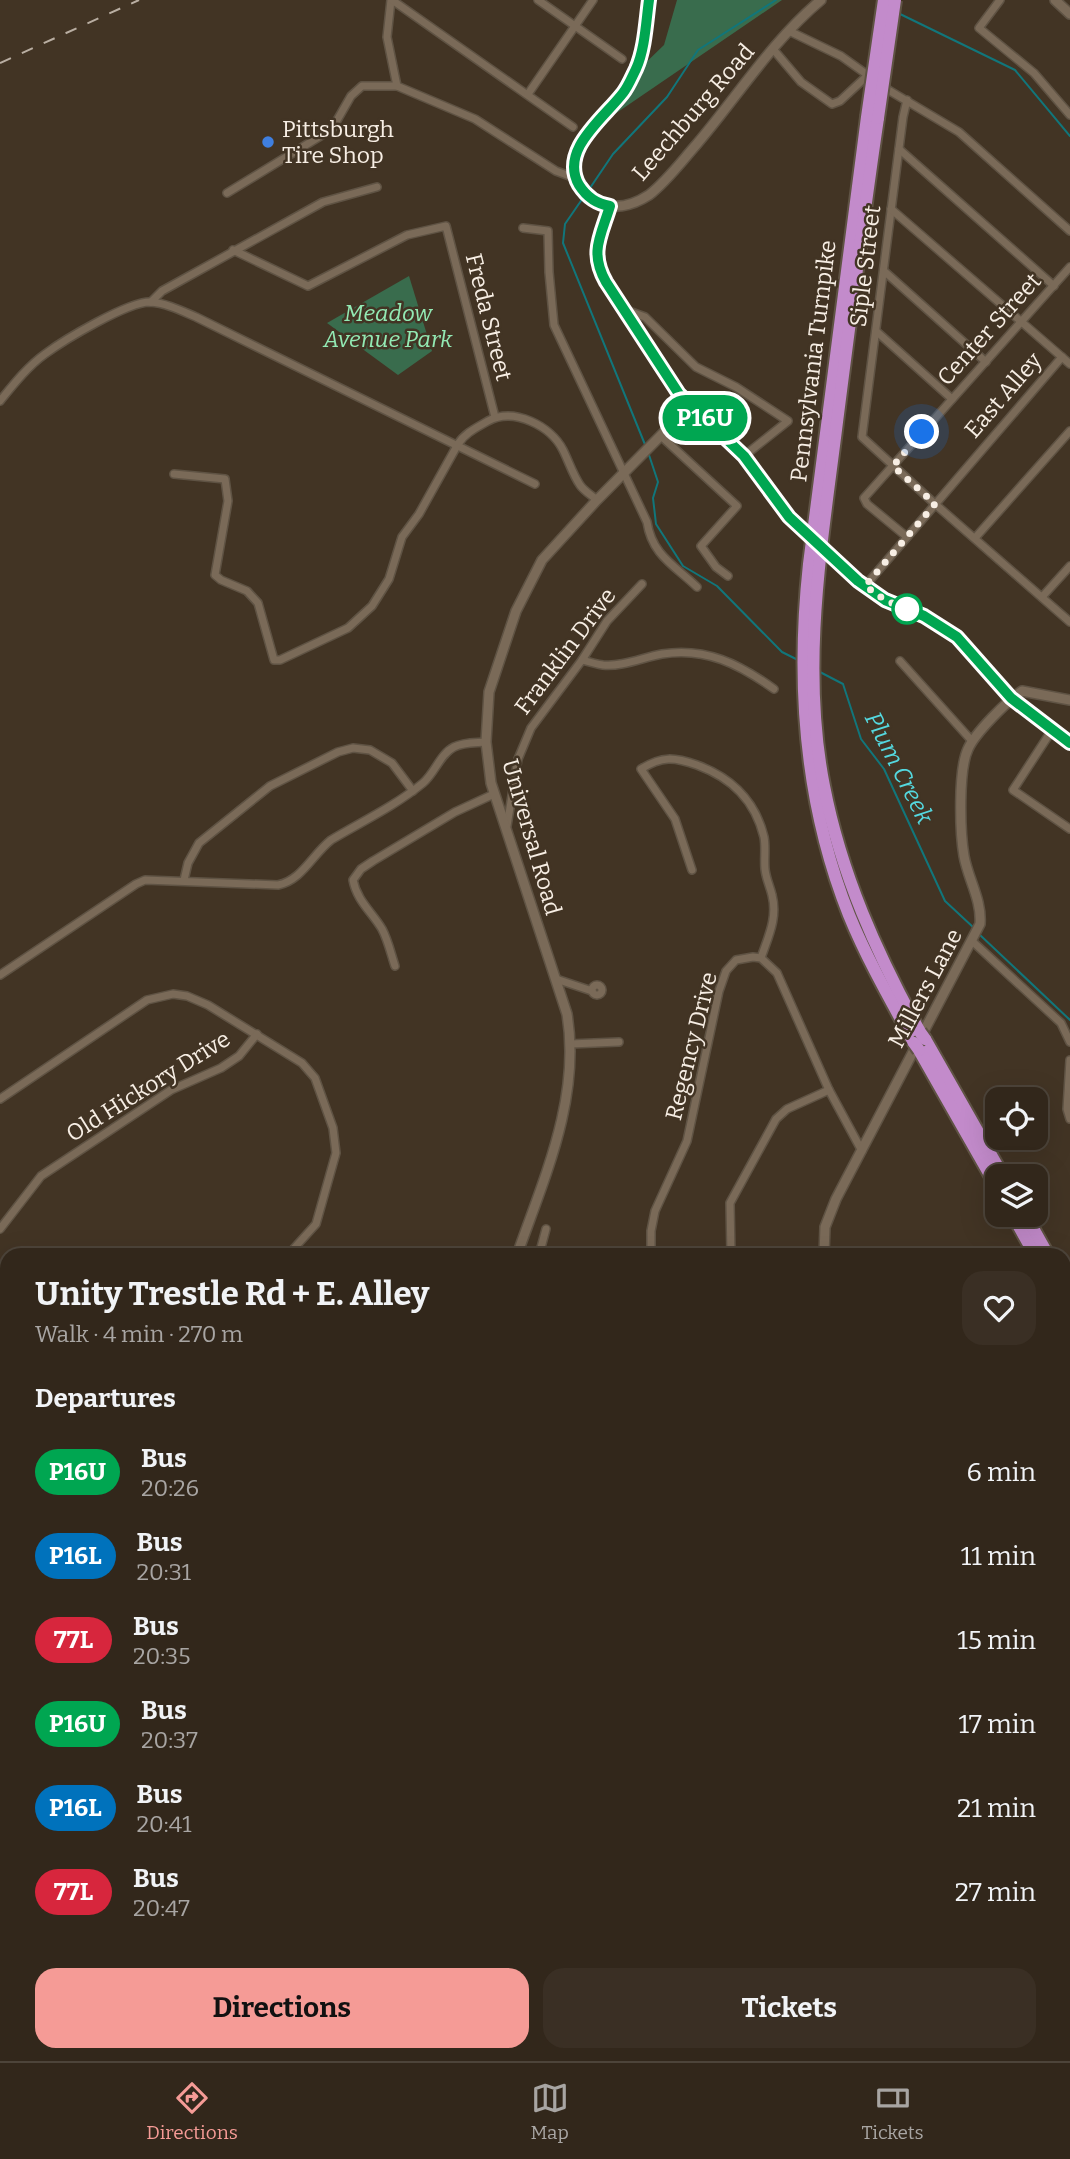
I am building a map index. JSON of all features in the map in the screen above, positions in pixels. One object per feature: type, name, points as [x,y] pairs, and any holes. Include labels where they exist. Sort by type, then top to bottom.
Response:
[{"type":"highway","name":"Pennsylvania Turnpike","points":[[884,0],[820,560],[813,672],[814,711],[824,786],[842,861],[869,933],[920,1041],[985,1164]]},
{"type":"highway","name":"Pennsylvania Turnpike","points":[[872,117],[895,0]]},
{"type":"highway","name":"Pennsylvania Turnpike","points":[[920,1041],[996,1164]]},
{"type":"highway","points":[[1019,1227],[1031,1248]]},
{"type":"highway","points":[[1032,1227],[1044,1248]]},
{"type":"street","points":[[397,86],[387,37],[392,0],[573,127]]},
{"type":"street","points":[[538,0],[622,59]]},
{"type":"street","points":[[528,94],[593,0]]},
{"type":"street","points":[[649,0],[637,67],[623,93],[580,145],[575,158],[575,178],[582,190],[592,199],[610,206],[598,242],[597,265],[671,384],[744,456],[789,517],[865,586],[885,600],[936,622],[957,637],[1011,698],[1070,743]]},
{"type":"street","name":"Leechburg Road","points":[[610,206],[621,206],[640,200],[663,182],[720,116],[773,48],[821,0]]},
{"type":"street","points":[[1000,0],[979,28],[1034,73],[1070,116]]},
{"type":"street","points":[[1055,0],[1070,14]]},
{"type":"street","points":[[789,31],[833,52],[967,138],[1070,231]]},
{"type":"street","points":[[773,48],[801,82],[832,104],[840,102],[868,75]]},
{"type":"street","points":[[227,193],[332,129],[351,96],[362,86],[397,86],[475,120],[556,171],[575,178]]},
{"type":"street","name":"Siple Street","points":[[893,466],[862,437],[907,100]]},
{"type":"street","points":[[899,149],[1054,286]]},
{"type":"street","points":[[151,302],[162,291],[323,202],[377,187]]},
{"type":"street","points":[[891,209],[1070,364]]},
{"type":"street","name":"Freda Street","points":[[233,250],[308,286],[407,235],[446,226],[495,417]]},
{"type":"street","points":[[523,228],[548,231],[554,325],[625,473],[647,522],[655,549],[697,587]]},
{"type":"street","name":"Center Street","points":[[907,537],[864,498],[1070,267]]},
{"type":"street","points":[[884,271],[986,362]]},
{"type":"street","points":[[0,401],[43,355],[122,310],[151,302],[196,317],[535,484]]},
{"type":"street","points":[[623,309],[645,317],[696,367],[736,387],[788,421],[744,456]]},
{"type":"street","points":[[876,331],[952,399]]},
{"type":"street","name":"East Alley","points":[[865,586],[1062,357]]},
{"type":"street","name":"Universal Road","points":[[519,1248],[557,1139],[567,1089],[570,1044],[567,1014],[491,783],[486,742],[491,683],[527,585],[550,550],[691,405]]},
{"type":"street","points":[[174,474],[225,479],[228,501],[215,575],[253,595],[258,603],[274,660],[324,642],[348,628],[372,606],[389,579],[402,537],[419,514],[458,444],[464,436],[495,417],[522,418],[548,432],[563,449],[582,489],[597,500]]},
{"type":"street","points":[[975,538],[1070,431]]},
{"type":"street","points":[[662,437],[737,506],[701,547],[716,567],[728,576]]},
{"type":"street","points":[[893,466],[1070,622]]},
{"type":"street","points":[[1042,597],[1070,566]]},
{"type":"street","name":"Franklin Drive","points":[[507,826],[518,759],[531,728],[582,660],[607,621],[642,584]]},
{"type":"street","points":[[582,660],[606,665],[663,653],[705,653],[749,671],[774,689]]},
{"type":"street","points":[[900,661],[972,741]]},
{"type":"street","points":[[1011,698],[1021,691],[1070,700]]},
{"type":"street","name":"Millers Lane","points":[[824,1248],[825,1227],[836,1199],[976,934],[980,911],[965,858],[963,764],[972,741],[1011,698]]},
{"type":"street","points":[[1052,730],[1013,790],[1070,829]]},
{"type":"street","points":[[0,975],[136,884],[153,880],[184,880],[286,884],[300,874],[319,850],[331,840],[413,791],[432,775],[445,754],[453,748],[464,743],[486,742]]},
{"type":"street","points":[[184,880],[188,863],[199,843],[270,786],[338,752],[353,748],[370,750],[393,763],[413,791]]},
{"type":"street","points":[[692,870],[675,819],[641,769],[656,759],[682,760],[719,773],[747,799],[756,814],[765,839],[765,869],[774,907],[774,920],[761,958],[778,972],[829,1090],[862,1151]]},
{"type":"street","points":[[395,966],[383,929],[368,911],[353,880],[373,861],[455,812],[494,794]]},
{"type":"street","points":[[976,934],[1060,1023],[1070,1042]]},
{"type":"street","name":"Regency Drive","points":[[651,1248],[654,1211],[687,1141],[719,991],[726,971],[736,960],[761,958]]},
{"type":"street","points":[[556,979],[592,991]]},
{"type":"street","points":[[0,1099],[147,1000],[163,996],[187,996],[208,1005],[309,1069],[329,1115],[336,1141],[336,1153],[320,1215],[311,1231],[295,1248]]},
{"type":"street","name":"Old Hickory Drive","points":[[0,1229],[41,1176],[171,1090],[221,1068],[239,1056],[257,1034]]},
{"type":"street","points":[[570,1044],[619,1042]]},
{"type":"street","points":[[1070,1060],[1070,1119]]},
{"type":"street","points":[[731,1248],[730,1203],[776,1119],[787,1109],[829,1090]]},
{"type":"street","points":[[541,1248],[545,1229]]},
{"type":"green space","points":[[677,0],[782,0],[590,131],[633,75],[664,45]]},
{"type":"green space","name":"Meadow Avenue Park","points":[[409,276],[432,351],[398,375],[327,323]]},
{"type":"waterway","name":"Plum Creek","points":[[588,191],[613,154],[667,97],[698,50],[776,0]]},
{"type":"waterway","points":[[898,13],[1015,70],[1070,136]]},
{"type":"waterway","name":"Plum Creek","points":[[585,195],[565,224],[563,243],[646,447]]},
{"type":"waterway","name":"Plum Creek","points":[[648,452],[658,482],[653,498],[656,524],[683,566],[717,586],[782,652],[798,660]]},
{"type":"waterway","name":"Plum Creek","points":[[818,671],[843,684],[861,739],[884,769],[945,901],[974,928]]},
{"type":"waterway","name":"Plum Creek","points":[[980,935],[1070,1020]]},
{"type":"railway","points":[[0,63],[139,0]]},
{"type":"bus line","name":"P16U","points":[[649,0],[637,67],[623,93],[586,136],[575,158],[575,178],[582,190],[597,202],[610,206],[596,250],[597,265],[606,282],[671,384],[744,456],[789,517],[858,581],[885,600],[936,622],[957,637],[1011,698],[1070,743]]},
{"type":"place","name":"Pittsburgh Tire Shop","points":[[268,142]]},
{"type":"route","points":[[907,609],[911,611],[885,600],[865,586],[935,504],[893,466],[922,432]]}]
